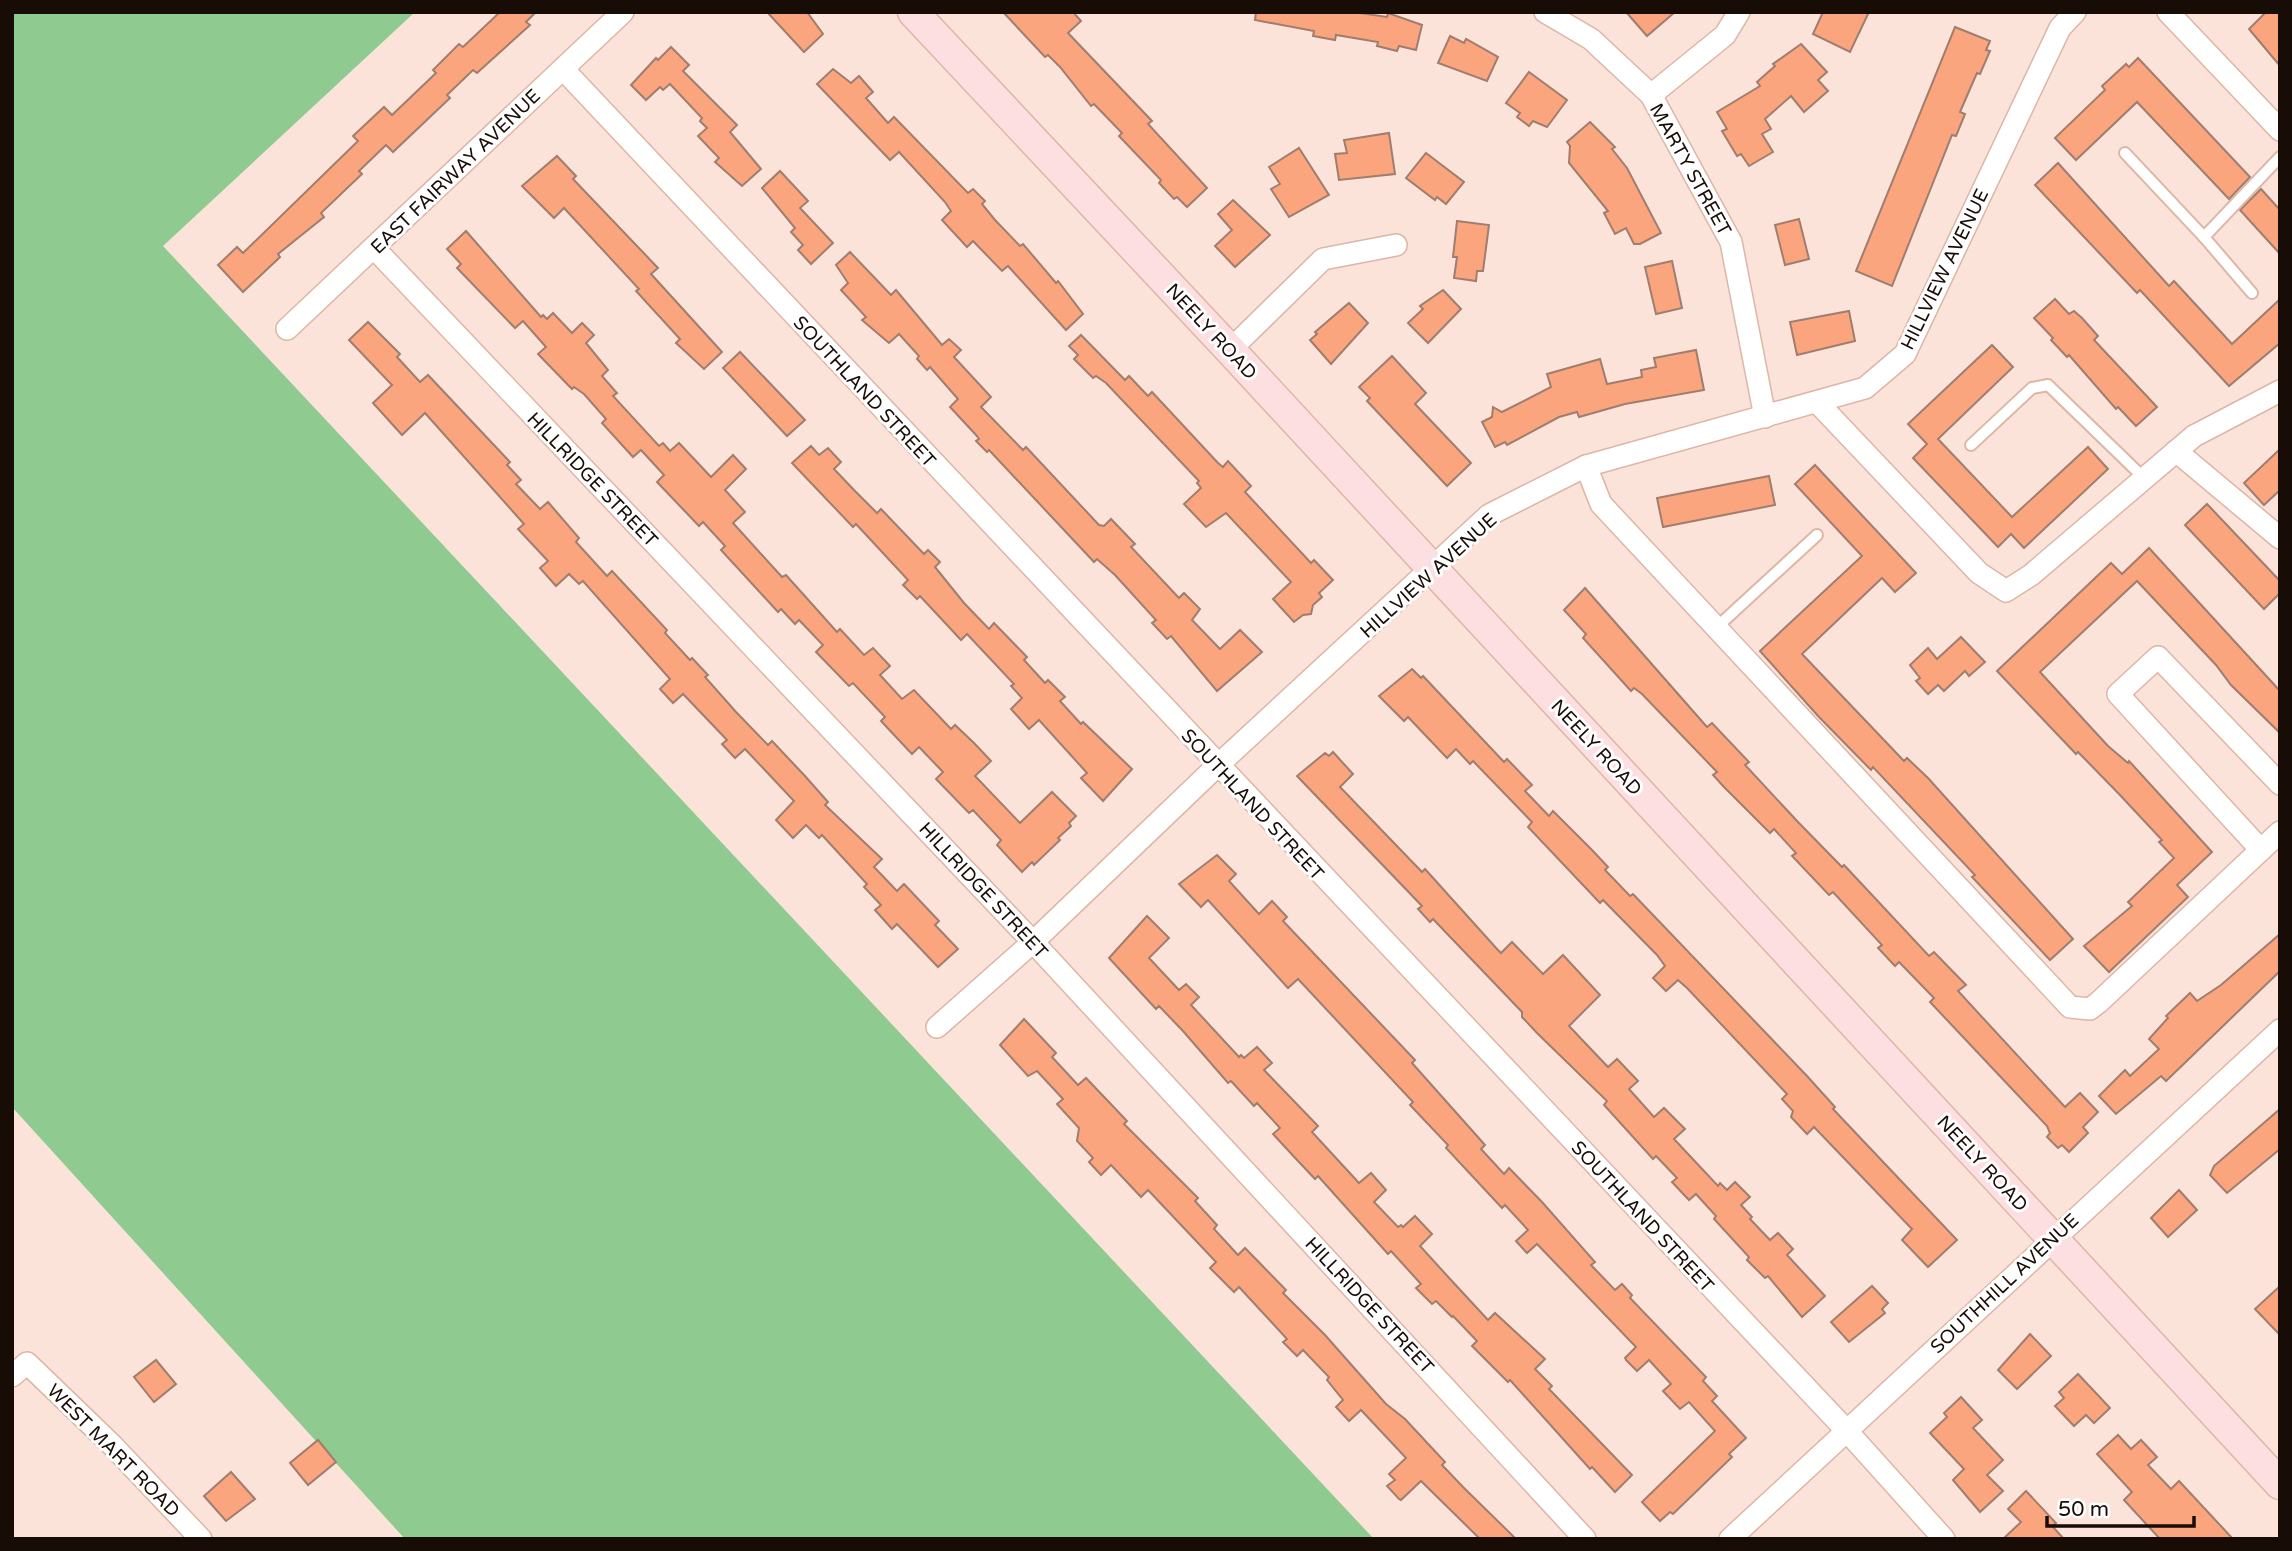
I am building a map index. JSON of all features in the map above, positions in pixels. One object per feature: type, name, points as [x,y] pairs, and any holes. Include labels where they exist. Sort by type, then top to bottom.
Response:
[{"type":"street","name":"EAST FAIRWAY AVENUE","points":[[287,330],[623,12]]},
{"type":"street","name":"NEELY ROAD","points":[[913,12],[1230,350],[2280,1483]]},
{"type":"street","name":"MARTY STREET","points":[[1545,12],[1591,40],[1651,95],[1731,242],[1765,417]]},
{"type":"street","points":[[1651,95],[1725,35],[1739,12]]},
{"type":"street","name":"HILLVIEW AVENUE","points":[[937,1027],[1033,942],[1217,766],[1489,515],[1586,466],[1865,388],[1905,354],[2060,28],[2075,12]]},
{"type":"street","points":[[2168,12],[2280,130]]},
{"type":"street","name":"SOUTHLAND STREET","points":[[563,69],[1217,766],[1846,1430],[1944,1539]]},
{"type":"street","points":[[1230,350],[1323,259],[1396,245]]},
{"type":"street","name":"HILLRIDGE STREET","points":[[374,248],[1033,942],[1585,1539]]},
{"type":"street","points":[[1817,402],[1979,573],[2006,591],[2031,576],[2194,436],[2280,391]]},
{"type":"street","points":[[2176,451],[2280,538]]},
{"type":"street","points":[[1586,466],[1601,503],[2070,1007],[2090,1009],[2099,1002],[2280,832]]},
{"type":"street","points":[[2261,850],[2118,694],[2158,657],[2280,784]]},
{"type":"street","name":"SOUTHHILL AVENUE","points":[[1730,1539],[2280,1030]]},
{"type":"street","name":"WEST MART ROAD","points":[[20,1369],[112,1444],[201,1539]]},
{"type":"lane","points":[[2125,153],[2252,293]]},
{"type":"lane","points":[[2204,237],[2280,158]]},
{"type":"lane","points":[[1971,445],[2032,387],[2048,385],[2144,478]]},
{"type":"lane","points":[[1717,627],[1817,535]]},
{"type":"green space","points":[[12,12],[415,12],[163,246],[1374,1539],[405,1539],[12,1107]]},
{"type":"building","points":[[500,12],[536,12],[526,22],[530,25],[477,73],[473,70],[447,95],[450,98],[393,152],[386,145],[359,171],[362,174],[321,213],[324,217],[278,254],[280,257],[243,292],[218,265],[237,247],[243,253],[358,141],[353,136],[384,107],[392,115],[436,73],[433,70],[459,44],[463,47]]},
{"type":"building","points":[[767,12],[807,12],[823,34],[804,52]]},
{"type":"building","points":[[1003,12],[1073,12],[1081,21],[1068,33],[1152,121],[1148,124],[1207,188],[1187,207],[1177,197],[1174,199],[1159,183],[1161,180],[1119,136],[1122,133],[1094,104],[1091,106],[1060,67],[1048,55],[1045,57]]},
{"type":"building","points":[[1256,12],[1353,12],[1387,17],[1388,13],[1422,25],[1416,50],[1399,46],[1397,51],[1377,46],[1378,42],[1336,35],[1335,40],[1313,36],[1314,31],[1255,20]]},
{"type":"building","points":[[1626,12],[1675,12],[1647,36]]},
{"type":"building","points":[[1823,12],[1869,12],[1850,52],[1813,34]]},
{"type":"building","points":[[2266,12],[2280,12],[2280,66],[2249,29]]},
{"type":"building","points":[[1955,27],[1990,41],[1986,50],[1990,51],[1960,112],[1965,114],[1956,136],[1952,135],[1892,286],[1856,271]]},
{"type":"building","points":[[1450,36],[1464,43],[1466,39],[1498,57],[1487,81],[1438,63]]},
{"type":"building","points":[[1801,44],[1827,72],[1818,80],[1828,91],[1804,112],[1791,96],[1765,119],[1771,129],[1762,134],[1773,152],[1749,166],[1741,154],[1737,156],[1722,131],[1727,129],[1717,112],[1760,86],[1757,82],[1775,66],[1773,64]]},
{"type":"building","points":[[671,47],[689,65],[683,71],[737,125],[730,132],[761,169],[742,186],[715,162],[719,158],[698,136],[707,128],[700,121],[702,118],[670,84],[663,90],[660,87],[646,100],[631,85],[656,58],[658,60]]},
{"type":"building","points":[[2138,58],[2250,177],[2229,199],[2137,102],[2076,160],[2055,138],[2105,90],[2102,86],[2126,64],[2129,67]]},
{"type":"building","points":[[833,69],[851,83],[859,76],[873,92],[866,98],[888,123],[894,117],[968,193],[973,189],[985,201],[982,204],[995,220],[1020,246],[1023,244],[1056,283],[1058,281],[1083,314],[1066,330],[1008,266],[1002,271],[973,241],[967,247],[942,220],[951,211],[945,202],[899,152],[890,160],[817,84]]},
{"type":"building","points":[[1529,72],[1567,100],[1547,127],[1533,121],[1529,126],[1517,117],[1520,113],[1506,103]]},
{"type":"building","points":[[1590,122],[1615,147],[1612,149],[1627,168],[1661,233],[1640,244],[1634,244],[1626,228],[1615,234],[1604,213],[1608,211],[1569,163],[1570,146],[1567,142]]},
{"type":"building","points":[[1389,133],[1395,174],[1339,180],[1335,154],[1347,153],[1344,140]]},
{"type":"building","points":[[1299,148],[1329,195],[1289,217],[1271,189],[1280,184],[1269,167]]},
{"type":"building","points":[[1426,153],[1464,182],[1446,204],[1437,197],[1435,200],[1406,178]]},
{"type":"building","points":[[557,156],[576,176],[573,179],[658,268],[651,274],[722,352],[704,369],[676,343],[680,339],[636,291],[639,289],[564,208],[554,218],[522,186]]},
{"type":"building","points":[[2058,163],[2169,286],[2174,281],[2232,344],[2280,299],[2280,343],[2229,386],[2140,290],[2137,293],[2035,185]]},
{"type":"building","points":[[780,171],[808,201],[800,208],[833,243],[811,264],[798,250],[803,245],[791,232],[795,228],[762,188]]},
{"type":"building","points":[[2261,189],[2280,210],[2280,254],[2240,210]]},
{"type":"building","points":[[1233,200],[1270,235],[1235,267],[1215,246],[1232,230],[1218,214]]},
{"type":"building","points":[[1799,219],[1809,259],[1785,265],[1775,225]]},
{"type":"building","points":[[1457,221],[1489,225],[1483,271],[1477,271],[1476,281],[1454,278],[1457,257],[1453,257]]},
{"type":"building","points":[[466,231],[541,317],[543,315],[547,319],[553,313],[572,333],[582,323],[594,335],[586,343],[608,370],[602,376],[617,393],[613,396],[659,446],[663,443],[670,451],[679,443],[711,477],[733,455],[746,469],[725,490],[745,512],[733,523],[782,577],[786,575],[837,632],[840,629],[864,655],[873,648],[890,666],[880,675],[902,699],[914,690],[951,729],[955,725],[974,743],[991,761],[975,776],[1020,823],[1052,792],[1076,816],[1069,823],[1071,826],[1058,838],[1060,840],[1034,865],[1032,862],[1022,872],[997,845],[1001,840],[973,810],[969,813],[936,779],[943,772],[919,747],[912,754],[881,721],[885,717],[853,683],[849,686],[816,652],[823,645],[799,620],[795,624],[781,609],[778,612],[721,550],[725,546],[703,522],[699,526],[657,482],[664,475],[641,450],[633,457],[602,423],[606,419],[584,394],[574,387],[572,389],[538,354],[546,347],[523,321],[515,328],[457,268],[461,264],[447,249]]},
{"type":"building","points":[[850,252],[891,295],[896,290],[942,345],[949,339],[961,350],[954,357],[991,397],[981,407],[1023,450],[1026,447],[1099,525],[1104,526],[1111,519],[1135,544],[1131,547],[1179,598],[1184,593],[1200,609],[1192,620],[1220,649],[1240,630],[1262,652],[1217,691],[1171,636],[1167,639],[1152,623],[1156,620],[1115,575],[1097,559],[1094,562],[989,450],[987,452],[976,441],[979,439],[976,435],[950,407],[958,399],[930,367],[927,370],[917,359],[919,356],[899,334],[889,343],[862,320],[866,317],[841,290],[848,283],[836,265]]},
{"type":"building","points":[[1672,261],[1682,308],[1656,314],[1645,267]]},
{"type":"building","points":[[1443,290],[1461,309],[1428,343],[1408,323],[1423,309],[1420,306]]},
{"type":"building","points":[[2055,299],[2069,314],[2074,311],[2082,318],[2098,336],[2094,340],[2157,407],[2136,426],[2118,407],[2116,409],[2034,318]]},
{"type":"building","points":[[1349,303],[1368,323],[1331,364],[1310,340],[1317,334],[1315,332]]},
{"type":"building","points":[[1849,311],[1855,341],[1797,355],[1790,322]]},
{"type":"building","points":[[368,322],[400,354],[397,357],[420,382],[428,375],[510,462],[507,465],[521,480],[516,484],[540,509],[548,502],[579,538],[576,542],[607,576],[612,571],[667,630],[665,633],[708,675],[705,677],[736,712],[768,745],[772,741],[805,776],[828,802],[825,805],[882,859],[874,867],[897,891],[904,884],[939,921],[935,925],[958,949],[938,967],[897,924],[892,929],[875,910],[881,905],[864,887],[867,884],[822,835],[819,838],[806,825],[793,838],[776,820],[794,801],[745,749],[735,758],[722,744],[727,740],[683,694],[673,703],[660,689],[670,679],[583,581],[579,584],[569,574],[556,586],[540,568],[548,561],[518,529],[524,524],[425,413],[402,435],[373,403],[392,385],[349,340]]},
{"type":"building","points":[[1081,335],[1125,380],[1129,376],[1148,396],[1152,392],[1218,463],[1223,467],[1228,461],[1251,486],[1245,492],[1311,563],[1314,560],[1333,580],[1319,593],[1322,597],[1313,605],[1311,614],[1303,615],[1294,622],[1273,599],[1291,582],[1226,513],[1206,527],[1184,504],[1201,488],[1197,483],[1199,481],[1106,383],[1096,376],[1093,378],[1074,359],[1078,355],[1069,346]]},
{"type":"building","points":[[1992,345],[2013,367],[1938,439],[2012,517],[2088,447],[2108,469],[2024,548],[2011,534],[1998,547],[1913,458],[1927,444],[1908,424]]},
{"type":"building","points":[[1696,350],[1704,390],[1625,404],[1579,417],[1577,412],[1559,417],[1507,445],[1505,442],[1495,447],[1482,422],[1492,417],[1493,407],[1502,412],[1551,387],[1547,374],[1600,359],[1607,384],[1642,377],[1641,370],[1656,367],[1654,358]]},
{"type":"building","points":[[740,352],[805,420],[787,436],[723,368]]},
{"type":"building","points":[[1392,356],[1426,393],[1415,404],[1471,463],[1447,486],[1367,401],[1370,398],[1359,387]]},
{"type":"building","points":[[811,446],[819,455],[828,448],[841,462],[834,469],[877,513],[881,509],[924,554],[928,550],[940,562],[935,567],[964,603],[989,629],[994,623],[1027,657],[1024,660],[1045,683],[1048,680],[1065,697],[1060,701],[1081,724],[1083,722],[1132,769],[1103,801],[1081,778],[1087,773],[1039,720],[1029,729],[1011,709],[1022,698],[1011,686],[1014,684],[967,634],[961,640],[920,596],[917,599],[903,585],[908,580],[856,524],[853,527],[792,463]]},
{"type":"building","points":[[2280,449],[2280,490],[2264,505],[2244,483]]},
{"type":"building","points":[[1815,465],[1916,573],[1895,592],[1882,578],[1802,654],[1904,761],[1907,758],[1928,778],[2073,939],[2050,960],[1972,877],[1975,875],[1873,767],[1871,770],[1819,717],[1760,651],[1862,556],[1795,484]]},
{"type":"building","points":[[1769,476],[1775,505],[1663,527],[1657,498]]},
{"type":"building","points":[[2207,504],[2280,581],[2280,593],[2264,609],[2185,525]]},
{"type":"building","points":[[2149,548],[2280,691],[2280,733],[2231,685],[2216,665],[2137,581],[2040,672],[2108,746],[2128,763],[2129,761],[2212,852],[2177,885],[2188,897],[2109,972],[2084,946],[2132,906],[2128,902],[2174,858],[2159,842],[2162,840],[2119,794],[2078,752],[2076,754],[1997,671],[2111,563],[2122,574]]},
{"type":"building","points":[[1585,588],[1707,727],[1712,723],[1749,762],[1745,765],[1798,822],[1842,867],[1844,865],[1929,956],[1934,952],[1966,985],[1958,991],[2065,1107],[2080,1093],[2098,1112],[2083,1127],[2088,1133],[2069,1152],[2062,1145],[2058,1148],[2047,1137],[2050,1133],[2047,1126],[1930,1002],[1934,998],[1899,962],[1895,966],[1878,948],[1882,945],[1833,892],[1829,895],[1792,856],[1796,853],[1774,829],[1770,833],[1724,787],[1713,775],[1717,772],[1642,694],[1634,688],[1631,691],[1583,638],[1586,634],[1564,610]]},
{"type":"building","points":[[1961,637],[1985,662],[1969,676],[1965,671],[1944,691],[1938,685],[1928,694],[1916,681],[1920,678],[1910,665],[1928,648],[1937,659]]},
{"type":"building","points":[[1412,669],[1421,678],[1423,676],[1504,762],[1507,759],[1532,785],[1525,791],[1549,816],[1553,811],[1592,850],[1608,867],[1605,870],[1630,896],[1633,894],[1807,1076],[1835,1107],[1833,1109],[1957,1240],[1928,1267],[1902,1240],[1912,1229],[1814,1127],[1807,1134],[1791,1117],[1793,1111],[1782,1099],[1787,1094],[1687,988],[1678,980],[1666,991],[1653,978],[1665,966],[1657,955],[1603,900],[1600,903],[1528,827],[1532,822],[1473,761],[1470,764],[1456,749],[1447,758],[1408,717],[1404,721],[1379,696]]},
{"type":"building","points":[[1333,752],[1353,774],[1340,787],[1422,872],[1425,869],[1501,953],[1512,942],[1543,974],[1563,955],[1600,995],[1569,1026],[1608,1067],[1617,1059],[1638,1081],[1629,1089],[1654,1117],[1664,1108],[1685,1129],[1674,1139],[1718,1186],[1720,1183],[1727,1190],[1735,1182],[1750,1197],[1741,1205],[1752,1217],[1750,1219],[1770,1240],[1778,1233],[1793,1249],[1787,1255],[1825,1296],[1802,1317],[1768,1276],[1765,1278],[1747,1260],[1749,1257],[1714,1219],[1716,1216],[1696,1194],[1689,1200],[1672,1182],[1677,1178],[1656,1156],[1653,1159],[1604,1105],[1607,1101],[1538,1034],[1522,1017],[1522,1012],[1433,919],[1430,922],[1418,909],[1422,906],[1297,776],[1325,753],[1329,756]]},
{"type":"building","points":[[1217,855],[1236,874],[1229,881],[1259,914],[1272,901],[1287,917],[1283,921],[1415,1060],[1412,1063],[1485,1145],[1481,1149],[1504,1174],[1509,1168],[1595,1262],[1591,1265],[1615,1290],[1622,1284],[1632,1295],[1630,1298],[1706,1377],[1703,1381],[1717,1396],[1712,1401],[1746,1438],[1729,1454],[1732,1457],[1673,1514],[1670,1512],[1660,1521],[1642,1502],[1715,1431],[1689,1402],[1680,1409],[1663,1391],[1671,1384],[1649,1360],[1637,1371],[1626,1360],[1636,1347],[1537,1244],[1527,1253],[1516,1241],[1528,1230],[1505,1205],[1502,1208],[1446,1148],[1448,1145],[1410,1105],[1413,1102],[1298,979],[1288,988],[1208,900],[1201,907],[1179,884]]},
{"type":"building","points":[[1147,916],[1169,938],[1149,958],[1179,990],[1186,984],[1199,997],[1191,1005],[1239,1057],[1241,1055],[1244,1058],[1257,1047],[1272,1063],[1264,1070],[1318,1126],[1312,1132],[1359,1183],[1371,1173],[1386,1190],[1374,1202],[1398,1227],[1403,1227],[1415,1216],[1432,1234],[1420,1246],[1488,1320],[1495,1313],[1545,1359],[1535,1369],[1552,1386],[1549,1389],[1632,1475],[1615,1492],[1592,1467],[1590,1469],[1510,1380],[1508,1382],[1472,1346],[1477,1341],[1436,1301],[1432,1304],[1416,1288],[1421,1284],[1391,1251],[1388,1254],[1318,1176],[1315,1179],[1273,1134],[1280,1128],[1257,1103],[1254,1106],[1231,1081],[1228,1083],[1183,1031],[1159,1006],[1156,1009],[1109,958]]},
{"type":"building","points":[[2280,934],[2280,971],[2166,1081],[2161,1076],[2116,1114],[2099,1096],[2125,1070],[2130,1076],[2159,1049],[2149,1039],[2168,1018],[2166,1016],[2190,993],[2197,1001],[2221,985]]},
{"type":"building","points":[[1024,1019],[1056,1053],[1052,1057],[1078,1085],[1086,1078],[1127,1121],[1124,1124],[1198,1198],[1195,1201],[1217,1225],[1214,1229],[1238,1255],[1245,1248],[1286,1290],[1283,1293],[1325,1335],[1386,1404],[1405,1419],[1445,1462],[1442,1465],[1516,1539],[1480,1539],[1421,1481],[1399,1499],[1387,1486],[1395,1480],[1389,1474],[1406,1458],[1361,1410],[1349,1421],[1336,1407],[1343,1400],[1327,1380],[1329,1377],[1303,1350],[1297,1356],[1283,1342],[1287,1339],[1239,1287],[1234,1292],[1210,1268],[1216,1262],[1148,1190],[1141,1197],[1111,1165],[1101,1175],[1089,1162],[1093,1158],[1077,1141],[1079,1128],[1057,1104],[1063,1099],[1037,1071],[1028,1076],[1000,1045]]},
{"type":"building","points":[[2280,1109],[2280,1149],[2227,1193],[2210,1175],[2214,1166]]},
{"type":"building","points":[[2179,1190],[2197,1210],[2168,1237],[2151,1218]]},
{"type":"building","points":[[1872,1286],[1888,1303],[1882,1309],[1885,1313],[1849,1342],[1831,1322]]},
{"type":"building","points":[[2280,1286],[2280,1335],[2255,1309]]},
{"type":"building","points":[[2030,1334],[2051,1356],[2017,1389],[1998,1370]]},
{"type":"building","points":[[156,1360],[176,1384],[154,1402],[134,1377]]},
{"type":"building","points":[[2078,1374],[2110,1408],[2094,1423],[2086,1415],[2074,1426],[2055,1406],[2064,1398],[2059,1392]]},
{"type":"building","points":[[1961,1397],[1982,1420],[1973,1428],[2003,1460],[1987,1475],[2003,1491],[1980,1512],[1953,1480],[1964,1469],[1930,1433],[1947,1417],[1944,1413]]},
{"type":"building","points":[[2118,1435],[2131,1449],[2141,1440],[2157,1457],[2148,1465],[2171,1489],[2179,1481],[2233,1539],[2160,1539],[2124,1500],[2132,1492],[2097,1454]]},
{"type":"building","points":[[318,1440],[336,1462],[308,1485],[290,1463]]},
{"type":"building","points":[[231,1472],[255,1499],[226,1521],[204,1496]]},
{"type":"building","points":[[2026,1491],[2056,1523],[2052,1526],[2064,1539],[2003,1539],[2021,1522],[2008,1509]]}]
